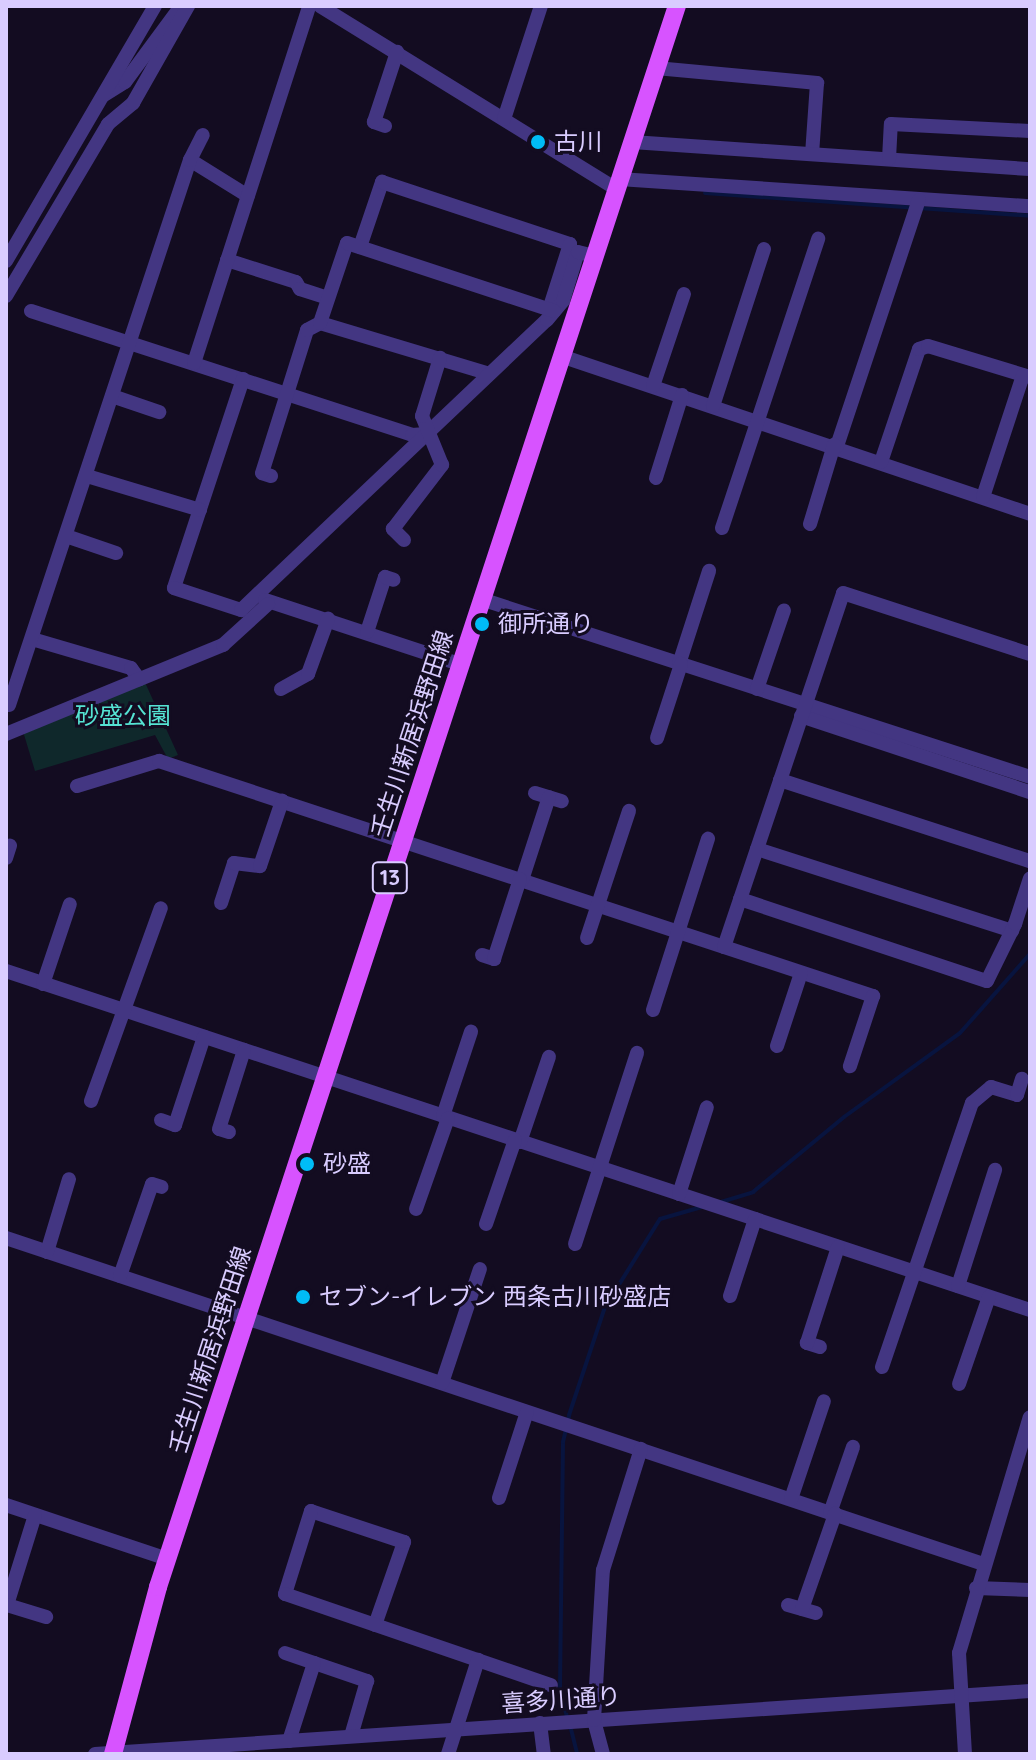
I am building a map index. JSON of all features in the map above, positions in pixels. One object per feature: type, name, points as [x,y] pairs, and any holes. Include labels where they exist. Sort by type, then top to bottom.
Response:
[{"type":"main road","name":"壬生川新居浜野田線","points":[[107,1754],[167,1559],[677,6]]},
{"type":"street","points":[[6,261],[155,6]]},
{"type":"street","points":[[102,96],[125,82],[181,6]]},
{"type":"street","points":[[6,296],[108,124],[133,103],[188,6]]},
{"type":"street","points":[[194,363],[309,6]]},
{"type":"street","points":[[320,6],[617,184],[1030,206]]},
{"type":"street","points":[[504,119],[541,6]]},
{"type":"street","points":[[385,126],[374,122],[397,52]]},
{"type":"street","points":[[656,68],[817,83],[812,154]]},
{"type":"street","points":[[889,159],[891,124],[1030,131]]},
{"type":"street","points":[[9,705],[190,160],[203,135]]},
{"type":"street","points":[[632,142],[1030,169]]},
{"type":"street","points":[[190,160],[248,196]]},
{"type":"street","points":[[360,247],[382,182],[570,244],[552,311]]},
{"type":"street","points":[[810,524],[919,200]]},
{"type":"street","points":[[722,528],[818,239]]},
{"type":"street","points":[[271,476],[262,473],[307,330],[320,323],[347,243],[552,311]]},
{"type":"street","points":[[713,406],[764,249]]},
{"type":"street","points":[[6,734],[136,675],[223,645],[264,599],[415,449],[425,434],[563,301],[578,252],[594,256]]},
{"type":"street","points":[[227,260],[296,282],[300,289],[328,298]]},
{"type":"street","points":[[653,386],[684,294]]},
{"type":"street","points":[[31,311],[412,435],[425,434]]},
{"type":"street","points":[[320,323],[490,374]]},
{"type":"street","points":[[881,462],[919,349],[928,346],[1026,376],[983,497]]},
{"type":"street","points":[[561,356],[836,446],[1030,514]]},
{"type":"street","points":[[404,540],[393,529],[442,465],[425,434],[422,416],[440,358]]},
{"type":"street","points":[[243,379],[174,588],[241,610],[264,599],[460,664]]},
{"type":"street","points":[[656,478],[682,395]]},
{"type":"street","points":[[112,396],[159,412]]},
{"type":"street","points":[[87,476],[200,510]]},
{"type":"street","points":[[66,536],[116,553]]},
{"type":"street","points":[[657,738],[709,571]]},
{"type":"street","points":[[367,632],[385,577],[394,580]]},
{"type":"street","points":[[724,947],[843,593],[1030,654]]},
{"type":"street","points":[[481,599],[757,689],[803,710],[852,727],[1019,779],[1030,792]]},
{"type":"street","points":[[757,689],[784,610]]},
{"type":"street","points":[[281,689],[308,674],[328,619]]},
{"type":"street","points":[[32,639],[136,675]]},
{"type":"street","points":[[77,786],[159,761],[873,996],[850,1066]]},
{"type":"street","points":[[780,780],[1030,861]]},
{"type":"street","points":[[482,955],[494,959],[549,797]]},
{"type":"street","points":[[221,903],[234,863],[260,866],[282,801]]},
{"type":"street","points":[[587,938],[629,811]]},
{"type":"street","points":[[653,1010],[708,839]]},
{"type":"street","points":[[757,849],[1012,931]]},
{"type":"street","points":[[740,899],[987,981],[1012,931],[1030,878]]},
{"type":"street","points":[[43,984],[70,904]]},
{"type":"street","points":[[91,1101],[161,908]]},
{"type":"street","points":[[6,971],[1030,1310]]},
{"type":"street","points":[[777,1046],[801,973]]},
{"type":"street","points":[[416,1209],[471,1032]]},
{"type":"street","points":[[161,1120],[175,1125],[204,1037]]},
{"type":"street","points":[[229,1132],[219,1129],[244,1050]]},
{"type":"street","points":[[575,1244],[637,1053]]},
{"type":"street","points":[[486,1224],[549,1057]]},
{"type":"street","points":[[882,1367],[972,1103],[991,1087],[1017,1095],[1022,1079]]},
{"type":"street","points":[[679,1194],[707,1107]]},
{"type":"street","points":[[958,1286],[995,1170]]},
{"type":"street","points":[[47,1252],[69,1179]]},
{"type":"street","points":[[120,1276],[152,1184],[162,1187]]},
{"type":"street","points":[[730,1296],[755,1219]]},
{"type":"street","points":[[6,1238],[983,1564]]},
{"type":"street","points":[[820,1347],[807,1343],[838,1247]]},
{"type":"street","points":[[442,1383],[480,1269]]},
{"type":"street","points":[[959,1384],[989,1297]]},
{"type":"street","points":[[791,1499],[824,1401]]},
{"type":"street","points":[[499,1498],[527,1412]]},
{"type":"street","points":[[965,1754],[959,1653],[983,1564],[1030,1417]]},
{"type":"street","points":[[802,1609],[853,1447]]},
{"type":"street","points":[[603,1754],[594,1720],[603,1570],[641,1449]]},
{"type":"street","points":[[6,1505],[167,1559]]},
{"type":"street","points":[[375,1625],[404,1542],[311,1511],[285,1594],[375,1625],[551,1685]]},
{"type":"street","points":[[35,1515],[7,1605],[46,1617]]},
{"type":"street","points":[[976,1588],[1030,1590]]},
{"type":"street","points":[[285,1653],[367,1681],[351,1736]]},
{"type":"street","points":[[448,1754],[478,1660]]},
{"type":"street","points":[[289,1741],[314,1663]]},
{"type":"street","name":"喜多川通り","points":[[107,1754],[1030,1691]]},
{"type":"street","points":[[540,1723],[544,1754]]},
{"type":"green space","name":"砂盛公園","points":[[143,678],[178,755],[168,759],[155,735],[35,771],[22,728]]},
{"type":"waterway","points":[[705,193],[1030,216]]},
{"type":"waterway","points":[[721,1202],[753,1192],[844,1117],[960,1033],[1030,954]]},
{"type":"waterway","points":[[567,1717],[560,1688],[563,1442],[569,1415],[605,1307],[660,1219],[705,1206]]},
{"type":"waterway","points":[[570,1725],[577,1754]]},
{"type":"place","name":"古川","points":[[538,142]]},
{"type":"place","name":"御所通り","points":[[482,624]]},
{"type":"place","name":"砂盛","points":[[307,1164]]},
{"type":"place","name":"セブン-イレブン 西条古川砂盛店","points":[[303,1297]]}]
